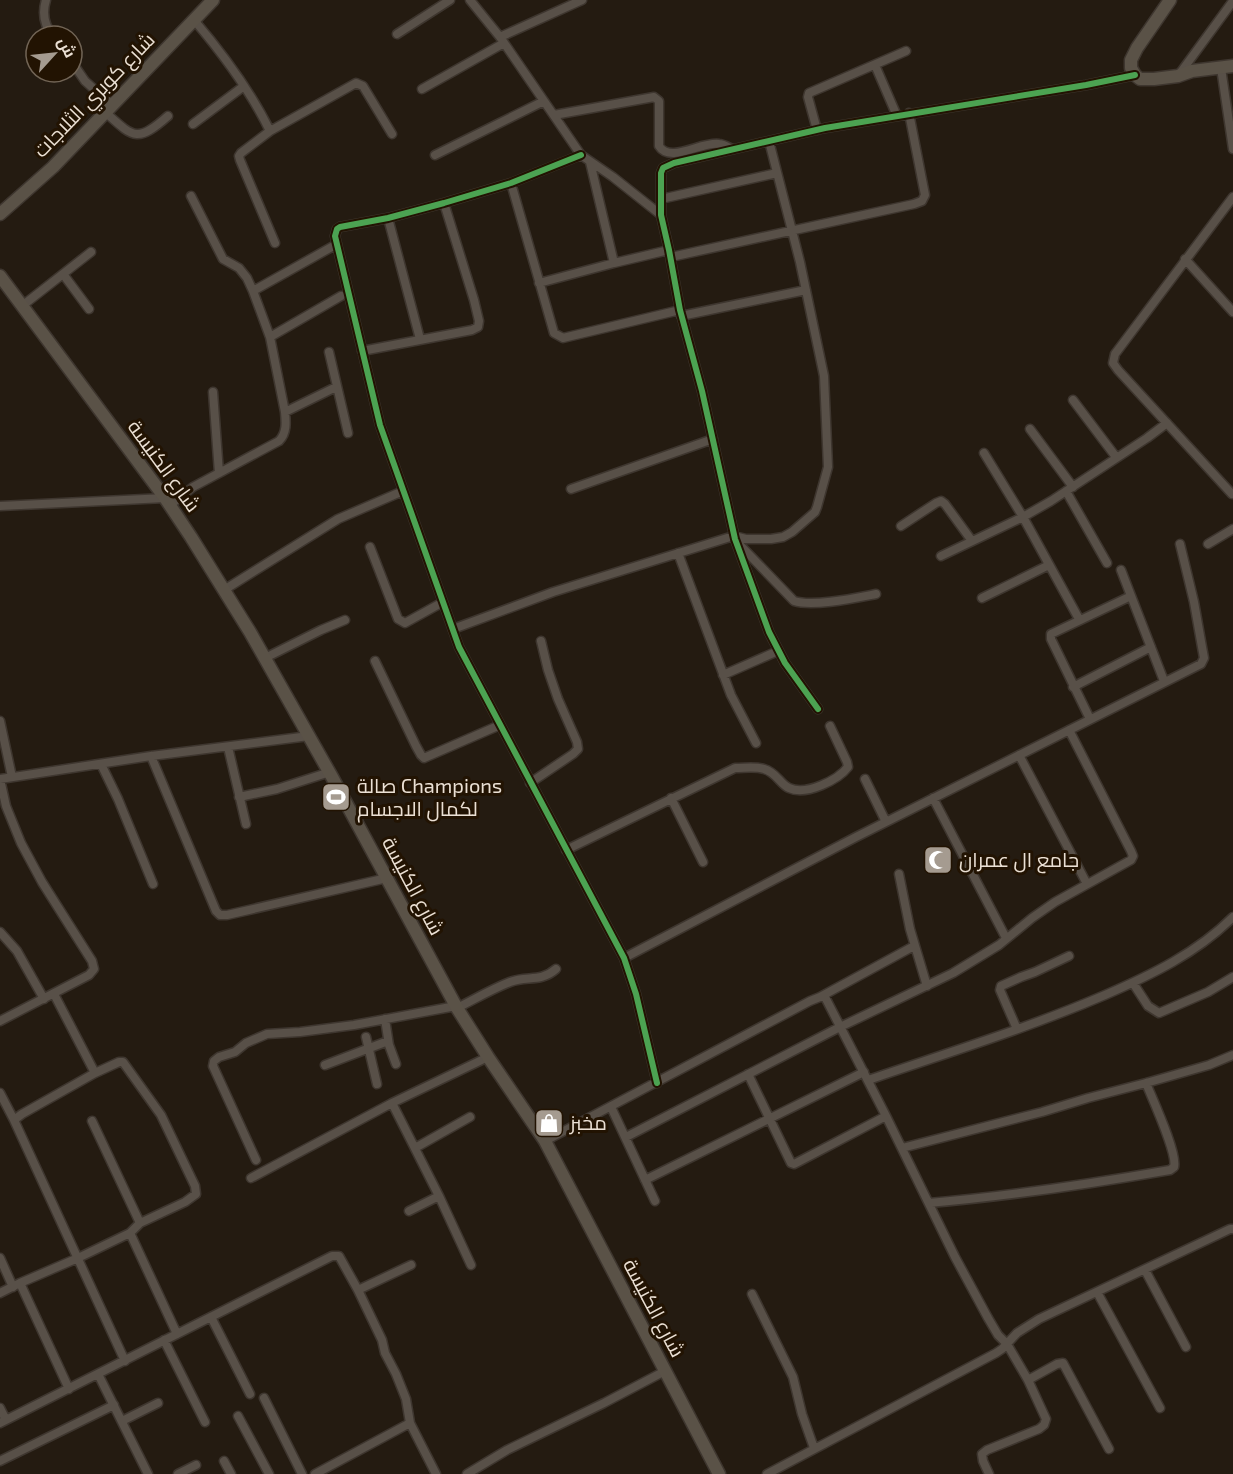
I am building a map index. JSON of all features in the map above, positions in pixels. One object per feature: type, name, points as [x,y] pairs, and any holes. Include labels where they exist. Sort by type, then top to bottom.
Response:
[{"type":"main road","name":"شارع كوبري الثلاجات","points":[[0,214],[53,167],[213,0]]},
{"type":"main road","points":[[1170,0],[1131,60],[1131,68],[1135,75],[1140,79],[1154,79],[1227,67]]},
{"type":"main road","name":"شارع الكنيسة","points":[[0,276],[192,537],[265,658],[330,772],[457,1007],[545,1142],[719,1474]]},
{"type":"street","points":[[46,0],[43,9],[46,24]]},
{"type":"street","points":[[397,34],[450,0]]},
{"type":"street","points":[[470,0],[502,40],[580,155],[613,177],[661,215]]},
{"type":"street","points":[[422,89],[502,40],[582,0]]},
{"type":"street","points":[[1178,76],[1233,1]]},
{"type":"street","points":[[194,20],[222,53],[270,131]]},
{"type":"street","points":[[817,130],[808,97],[809,93],[906,51]]},
{"type":"street","points":[[875,65],[897,116]]},
{"type":"street","points":[[1227,67],[1233,149]]},
{"type":"street","points":[[818,709],[790,672],[778,651],[734,538],[702,391],[681,313],[661,215],[663,168],[674,163],[817,130],[1135,75]]},
{"type":"street","points":[[84,80],[127,131],[139,135],[151,131],[168,116]]},
{"type":"street","points":[[275,243],[240,160],[239,156],[245,149],[270,131],[356,83],[363,86],[392,134]]},
{"type":"street","points":[[193,124],[244,86]]},
{"type":"street","points":[[554,115],[654,96],[659,102],[661,151],[675,153],[717,143],[732,149]]},
{"type":"street","points":[[435,155],[544,101]]},
{"type":"street","points":[[539,283],[614,263],[792,231],[922,201],[925,195],[909,113]]},
{"type":"street","points":[[453,629],[553,592],[678,553],[734,538],[783,537],[815,512],[828,467],[824,376],[806,290],[769,141]]},
{"type":"street","points":[[580,155],[511,183],[388,218],[340,227],[336,232],[380,425],[459,646],[624,958],[636,994],[657,1083]]},
{"type":"street","points":[[590,162],[614,263]]},
{"type":"street","points":[[661,199],[777,173]]},
{"type":"street","points":[[511,183],[554,333],[563,338],[806,290]]},
{"type":"street","points":[[0,506],[167,502],[282,439],[285,412],[270,337],[253,291],[243,272],[223,259],[191,196]]},
{"type":"street","points":[[1232,200],[1115,354],[1113,363],[1232,494]]},
{"type":"street","points":[[362,351],[478,327],[479,321],[474,300],[444,203]]},
{"type":"street","points":[[388,218],[420,339]]},
{"type":"street","points":[[253,291],[337,244]]},
{"type":"street","points":[[22,306],[91,252]]},
{"type":"street","points":[[1185,259],[1233,312]]},
{"type":"street","points":[[63,274],[89,309]]},
{"type":"street","points":[[270,337],[341,296]]},
{"type":"street","points":[[329,352],[348,433]]},
{"type":"street","points":[[285,412],[336,387]]},
{"type":"street","points":[[213,392],[219,473]]},
{"type":"street","points":[[1073,400],[1116,457]]},
{"type":"street","points":[[940,556],[1023,517],[1167,423]]},
{"type":"street","points":[[1030,429],[1069,489],[1107,563]]},
{"type":"street","points":[[571,489],[713,439]]},
{"type":"street","points":[[984,453],[1023,517],[1079,620]]},
{"type":"street","points":[[224,590],[338,519],[402,491]]},
{"type":"street","points":[[901,526],[941,501],[972,541]]},
{"type":"street","points":[[1208,544],[1233,529]]},
{"type":"street","points":[[734,538],[794,602],[801,604],[876,594]]},
{"type":"street","points":[[624,958],[933,798],[1201,664],[1204,658],[1180,544]]},
{"type":"street","points":[[370,547],[401,622],[409,621],[443,602]]},
{"type":"street","points":[[678,553],[723,675],[756,743]]},
{"type":"street","points":[[982,598],[1049,565]]},
{"type":"street","points":[[1121,570],[1164,681]]},
{"type":"street","points":[[1090,719],[1050,639],[1051,634],[1131,596]]},
{"type":"street","points":[[265,658],[345,620]]},
{"type":"street","points":[[530,783],[578,749],[548,670],[541,641]]},
{"type":"street","points":[[1073,687],[1151,647]]},
{"type":"street","points":[[723,675],[778,651]]},
{"type":"street","points":[[375,661],[424,758],[500,725]]},
{"type":"street","points":[[0,721],[12,777]]},
{"type":"street","points":[[566,850],[735,768],[762,768],[771,771],[788,788],[797,790],[816,788],[839,776],[848,767],[830,726]]},
{"type":"street","points":[[626,1137],[840,1027],[953,973],[999,945],[1055,902],[1131,860],[1133,856],[1069,730]]},
{"type":"street","points":[[0,1021],[45,999],[88,975],[94,969],[92,961],[42,882],[21,843],[6,806],[0,779],[151,756],[309,736]]},
{"type":"street","points":[[228,747],[246,824]]},
{"type":"street","points":[[1019,755],[1087,884]]},
{"type":"street","points":[[151,756],[216,911],[220,915],[387,878]]},
{"type":"street","points":[[101,764],[153,884]]},
{"type":"street","points":[[239,797],[277,789],[330,772]]},
{"type":"street","points":[[865,778],[886,822]]},
{"type":"street","points":[[671,798],[702,861]]},
{"type":"street","points":[[933,798],[1006,938]]},
{"type":"street","points":[[899,874],[914,946],[927,986]]},
{"type":"street","points":[[645,1180],[769,1119],[866,1076],[1050,1018],[1133,982],[1191,952],[1233,918]]},
{"type":"street","points":[[0,932],[17,951],[45,999]]},
{"type":"street","points":[[545,1142],[914,946]]},
{"type":"street","points":[[1017,1029],[1000,990],[1001,986],[1069,956]]},
{"type":"street","points":[[256,1160],[213,1066],[214,1061],[236,1052],[246,1043],[267,1034],[300,1032],[457,1007],[507,983],[518,979],[537,979],[556,969]]},
{"type":"street","points":[[1133,982],[1148,1006],[1159,1013],[1208,992],[1233,977]]},
{"type":"street","points":[[54,994],[95,1073]]},
{"type":"street","points":[[820,997],[825,998],[955,1257],[998,1335],[1007,1344],[1028,1380],[1046,1419],[1044,1425],[1039,1429],[987,1450],[982,1455],[989,1474]]},
{"type":"street","points":[[385,1019],[388,1041],[396,1064]]},
{"type":"street","points":[[366,1037],[377,1084]]},
{"type":"street","points":[[325,1065],[388,1041]]},
{"type":"street","points":[[902,1148],[1146,1083],[1209,1065],[1233,1055]]},
{"type":"street","points":[[251,1178],[392,1103],[488,1057]]},
{"type":"street","points":[[0,1293],[130,1233],[140,1223],[196,1194],[195,1186],[161,1115],[123,1062],[95,1073],[14,1120]]},
{"type":"street","points":[[748,1074],[789,1160],[794,1164],[886,1116]]},
{"type":"street","points":[[929,1203],[996,1197],[1170,1170],[1175,1163],[1172,1152],[1146,1083]]},
{"type":"street","points":[[0,1093],[125,1361]]},
{"type":"street","points":[[392,1103],[471,1265]]},
{"type":"street","points":[[611,1107],[655,1202]]},
{"type":"street","points":[[415,1148],[470,1117]]},
{"type":"street","points":[[92,1121],[140,1223]]},
{"type":"street","points":[[409,1211],[439,1196]]},
{"type":"street","points":[[768,1474],[996,1353],[1017,1333],[1038,1320],[1233,1229]]},
{"type":"street","points":[[130,1233],[177,1334]]},
{"type":"street","points":[[0,1408],[3,1422],[332,1256],[339,1256],[381,1340],[406,1399],[410,1424],[436,1474]]},
{"type":"street","points":[[0,1258],[17,1285],[69,1389]]},
{"type":"street","points":[[358,1290],[411,1265]]},
{"type":"street","points":[[1145,1270],[1186,1347]]},
{"type":"street","points":[[1096,1292],[1160,1408]]},
{"type":"street","points":[[752,1294],[793,1377],[802,1414],[814,1448]]},
{"type":"street","points":[[211,1317],[250,1394]]},
{"type":"street","points":[[164,1341],[205,1422]]},
{"type":"street","points":[[1028,1380],[1057,1364],[1063,1364],[1109,1449]]},
{"type":"street","points":[[467,1474],[507,1450],[665,1371]]},
{"type":"street","points":[[98,1374],[148,1474]]},
{"type":"street","points":[[264,1398],[302,1474]]},
{"type":"street","points":[[122,1421],[158,1403]]},
{"type":"street","points":[[0,1461],[114,1405]]},
{"type":"street","points":[[238,1416],[269,1474]]},
{"type":"street","points":[[315,1474],[410,1424]]},
{"type":"street","points":[[224,1461],[231,1474]]},
{"type":"street","points":[[178,1474],[196,1465]]},
{"type":"cycle path","points":[[818,709],[785,663],[769,632],[735,539],[702,391],[680,310],[661,215],[663,168],[674,163],[825,128],[1135,75]]},
{"type":"cycle path","points":[[581,155],[511,183],[388,218],[340,227],[335,236],[380,425],[459,647],[624,958],[636,994],[657,1083]]},
{"type":"place","name":"صالة Champions لكمال الاجسام","points":[[336,797]]},
{"type":"place","name":"جامع ال عمران","points":[[938,860]]},
{"type":"place","name":"مخبز","points":[[549,1123]]}]
